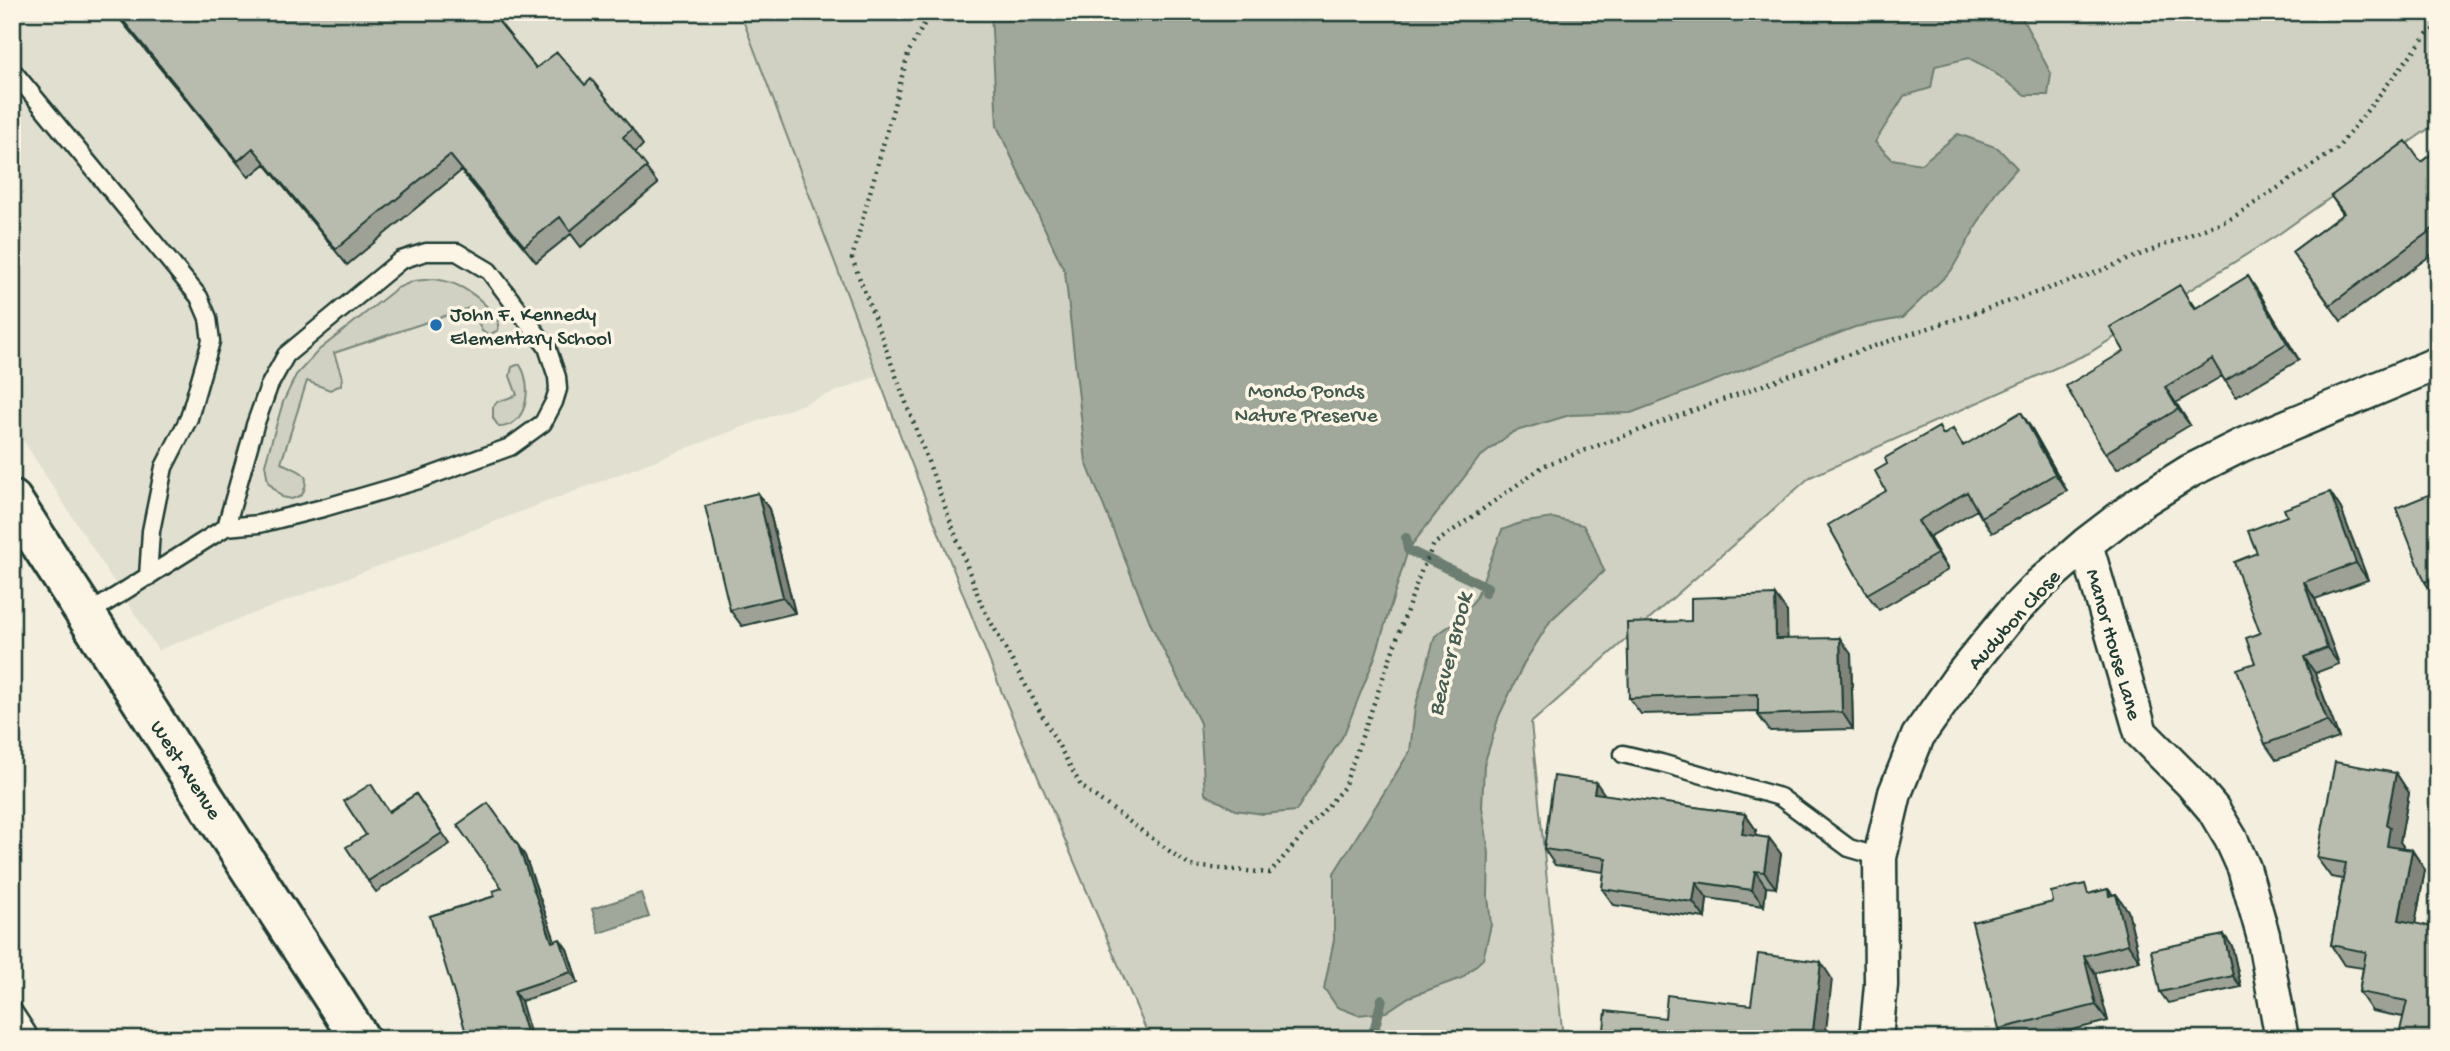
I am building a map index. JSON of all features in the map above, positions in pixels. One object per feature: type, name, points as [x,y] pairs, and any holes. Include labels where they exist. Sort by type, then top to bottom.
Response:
[{"type":"street","name":"Audubon Close","points":[[1876,1039],[1881,985],[1881,858],[1895,793],[1918,736],[1959,678],[2010,615],[2039,583],[2086,544],[2142,501],[2190,471],[2242,445],[2438,363]]},
{"type":"street","name":"West Avenue","points":[[12,500],[360,1039]]},
{"type":"street","name":"Manor House Lane","points":[[2086,544],[2141,733],[2213,809],[2244,868],[2263,934],[2282,1039]]},
{"type":"lane","points":[[12,70],[199,297],[208,318],[211,341],[202,378],[189,418],[164,467],[151,531],[148,577]]},
{"type":"lane","points":[[88,614],[226,527],[259,524],[323,508],[419,480],[510,447],[543,423],[554,402],[558,389],[557,377],[547,347],[489,271],[457,252],[426,252],[401,260],[285,355],[269,386],[255,425],[226,527]]},
{"type":"lane","points":[[1623,754],[1780,797],[1849,848],[1881,858]]},
{"type":"lane","points":[[12,1009],[27,1032],[16,1039]]},
{"type":"path","points":[[930,12],[909,51],[852,258],[982,606],[1081,786],[1190,866],[1270,873],[1344,787],[1420,574],[1434,544],[1545,465],[1823,363],[2092,274],[2232,218],[2337,149],[2427,34],[2438,28]]},
{"type":"shaded area","name":"John F. Kennedy Elementary School","points":[[12,12],[740,12],[879,375],[158,650],[12,423]]},
{"type":"green space","name":"Mondo Ponds Nature Preserve","points":[[740,12],[2438,12],[2438,122],[2276,236],[2089,353],[1810,477],[1531,723],[1563,1039],[1150,1039],[1003,695],[901,437]]},
{"type":"green space","points":[[434,279],[462,288],[479,299],[498,321],[498,330],[489,335],[482,331],[472,307],[334,353],[342,377],[341,385],[330,390],[307,381],[281,463],[303,473],[305,487],[302,495],[292,499],[282,497],[268,482],[265,464],[283,402],[296,375],[319,350],[397,288],[414,281]]},
{"type":"green space","points":[[520,365],[524,373],[527,393],[525,404],[516,420],[499,427],[493,418],[493,407],[497,402],[517,395],[510,376],[512,367]]},
{"type":"water","points":[[991,12],[2019,12],[2051,74],[2048,95],[2025,95],[1988,68],[1969,58],[1935,66],[1931,88],[1904,96],[1875,142],[1892,159],[1921,164],[1958,134],[1998,148],[2017,168],[1995,193],[1951,271],[1902,318],[1855,327],[1631,413],[1570,415],[1513,432],[1479,458],[1408,550],[1375,657],[1344,734],[1296,811],[1263,814],[1235,810],[1205,794],[1200,723],[1152,627],[1086,462],[1065,272],[997,126]]},
{"type":"water","points":[[1553,518],[1583,525],[1604,571],[1551,620],[1524,663],[1499,716],[1484,765],[1482,807],[1489,853],[1488,896],[1491,925],[1483,959],[1462,978],[1409,997],[1386,1012],[1358,1015],[1337,1007],[1324,988],[1334,940],[1334,873],[1410,751],[1415,708],[1435,636],[1459,619],[1476,598],[1502,530],[1520,523]]},
{"type":"water","points":[[641,893],[649,917],[599,933],[592,909]]},
{"type":"building","points":[[116,12],[491,12],[536,68],[557,52],[585,85],[591,79],[632,129],[623,137],[647,167],[570,231],[560,217],[524,246],[450,155],[336,249],[253,148],[238,161]]},
{"type":"building","points":[[2406,141],[2421,162],[2438,149],[2438,225],[2330,305],[2292,252],[2344,213],[2331,196]]},
{"type":"building","points":[[2248,276],[2287,343],[2225,381],[2212,359],[2165,387],[2178,409],[2105,453],[2066,386],[2124,351],[2110,327],[2180,285],[2194,309]]},
{"type":"building","points":[[2021,412],[2055,474],[1981,517],[1967,492],[1918,521],[1937,554],[1867,594],[1828,525],[1886,491],[1875,471],[1887,464],[1885,458],[1939,427],[1943,435],[1953,429],[1963,446]]},
{"type":"building","points":[[2438,491],[2438,577],[2425,582],[2396,508]]},
{"type":"building","points":[[2330,492],[2356,563],[2304,582],[2327,648],[2304,657],[2327,721],[2265,744],[2237,669],[2255,663],[2246,638],[2260,633],[2234,562],[2257,553],[2248,531],[2287,516],[2284,509]]},
{"type":"building","points":[[758,493],[783,597],[730,610],[705,506]]},
{"type":"building","points":[[1775,595],[1776,639],[1840,638],[1842,712],[1758,715],[1758,694],[1629,698],[1627,623],[1691,621],[1691,598]]},
{"type":"building","points":[[2335,762],[2396,773],[2386,824],[2390,827],[2387,846],[2412,850],[2399,920],[2438,928],[2438,1039],[2398,1039],[2407,1001],[2359,992],[2366,952],[2331,945],[2346,863],[2317,858]]},
{"type":"building","points":[[1554,776],[1596,782],[1594,793],[1745,814],[1742,834],[1769,838],[1764,872],[1755,871],[1752,890],[1696,882],[1693,902],[1602,889],[1606,858],[1544,849]]},
{"type":"building","points":[[371,784],[389,812],[416,794],[442,833],[368,881],[346,847],[366,835],[344,801]]},
{"type":"building","points":[[488,803],[518,845],[552,942],[560,939],[571,972],[514,991],[528,1039],[468,1039],[430,916],[495,896],[493,891],[502,888],[457,825]]},
{"type":"building","points":[[2085,884],[2088,894],[2108,889],[2109,896],[2116,894],[2128,944],[2084,956],[2096,1005],[1999,1029],[1972,922],[2053,902],[2051,892]]},
{"type":"building","points":[[2224,935],[2233,976],[2160,992],[2151,950]]},
{"type":"building","points":[[1758,954],[1821,962],[1812,1039],[1603,1039],[1606,1011],[1665,1018],[1667,995],[1751,1005]]},
{"type":"waterway","name":"Beaver Brook","points":[[1406,538],[1408,550],[1487,587],[1485,593]]},
{"type":"waterway","name":"Beaver Brook","points":[[1372,1039],[1382,999]]},
{"type":"place","name":"John F. Kennedy Elementary School","points":[[436,325]]}]
